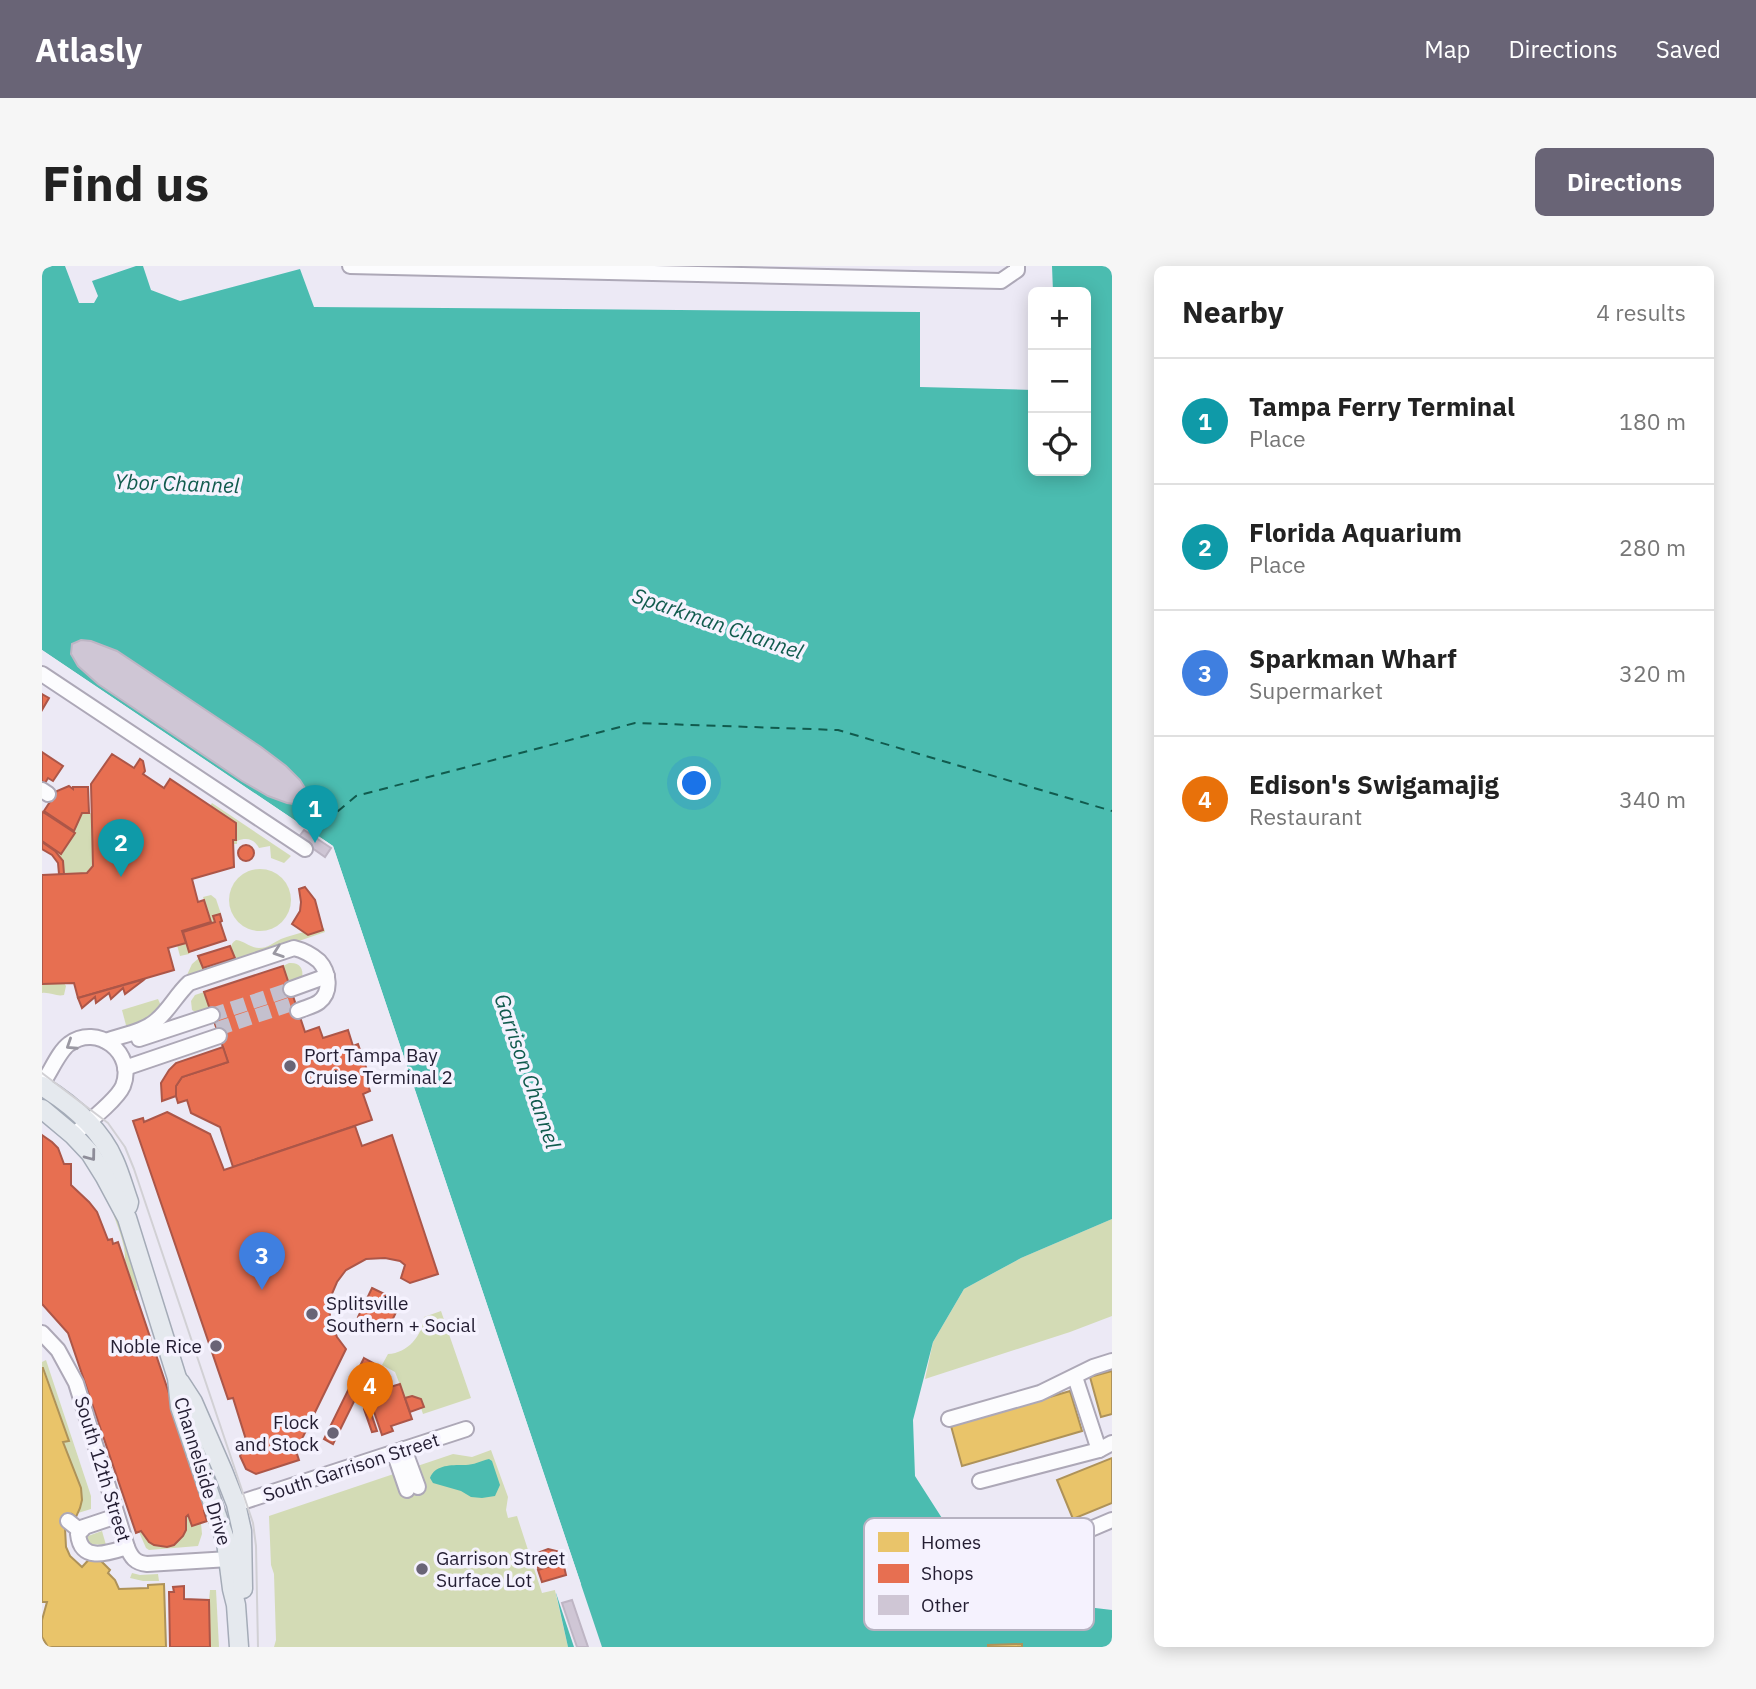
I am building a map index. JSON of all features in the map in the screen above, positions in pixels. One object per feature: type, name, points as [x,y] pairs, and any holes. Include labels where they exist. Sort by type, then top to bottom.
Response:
[{"type":"main road","name":"Channelside Drive","points":[[42,1085],[88,1122],[102,1138],[117,1166],[129,1202],[127,1218]]},
{"type":"main road","name":"Channelside Drive","points":[[42,1109],[73,1135],[94,1159],[127,1218],[177,1378],[180,1407],[223,1532],[236,1605],[239,1647]]},
{"type":"main road","name":"Channelside Drive","points":[[177,1378],[193,1402],[236,1504],[242,1531],[243,1589],[236,1605]]},
{"type":"main road","points":[[188,1428],[203,1453],[216,1486],[228,1501],[236,1504]]},
{"type":"street","points":[[350,266],[742,271],[1001,281],[1017,270],[1017,266]]},
{"type":"street","points":[[42,674],[304,849]]},
{"type":"street","points":[[118,1054],[159,1020],[179,991],[189,983],[289,948],[302,950],[319,962],[327,984],[318,1003],[294,1000],[327,984]]},
{"type":"street","points":[[118,1054],[216,1026],[118,1054]]},
{"type":"street","points":[[42,1085],[67,1044],[78,1039],[89,1036],[101,1038],[118,1054],[126,1075],[123,1087],[117,1097],[73,1135]]},
{"type":"street","name":"South 12th Street","points":[[42,1333],[58,1350],[76,1383],[127,1547],[134,1560],[143,1564],[229,1559]]},
{"type":"street","points":[[949,1419],[1040,1393],[1093,1367],[1112,1361]]},
{"type":"street","points":[[980,1481],[1105,1446],[1075,1377]]},
{"type":"street","name":"South Garrison Street","points":[[236,1504],[466,1429]]},
{"type":"street","points":[[399,1451],[412,1489]]},
{"type":"street","points":[[117,1516],[78,1529],[66,1526],[89,1553],[104,1554],[127,1547]]},
{"type":"street","points":[[1094,1528],[1112,1520]]},
{"type":"street","points":[[83,1528],[78,1534],[78,1542],[83,1549]]},
{"type":"shaded area","points":[[212,803],[291,856],[284,863],[271,858],[270,846],[259,848],[247,839],[233,844],[233,840],[236,840],[210,806]]},
{"type":"shaded area","points":[[82,813],[92,813],[93,866],[87,873],[64,874],[63,861],[55,851],[62,854],[75,833]]},
{"type":"shaded area","points":[[254,869],[266,869],[282,878],[289,888],[289,912],[282,922],[266,931],[254,931],[243,926],[234,917],[229,906],[229,894],[234,883],[243,874]]},
{"type":"shaded area","points":[[211,895],[216,899],[221,914],[189,954],[180,956],[177,945],[182,931],[211,922],[203,897]]},
{"type":"shaded area","points":[[323,928],[325,932],[194,977],[174,991],[174,986],[187,975],[192,964],[199,958],[199,961],[234,958],[231,946],[236,940],[262,948],[287,937],[304,932],[308,935]]},
{"type":"shaded area","points":[[289,963],[298,965],[302,978],[289,985],[283,966]]},
{"type":"shaded area","points":[[64,983],[64,995],[42,993],[42,984]]},
{"type":"shaded area","points":[[204,992],[211,1011],[198,1014],[192,1010],[191,1001],[195,995]]},
{"type":"shaded area","points":[[158,999],[162,1008],[152,1019],[127,1029],[122,1010]]},
{"type":"shaded area","points":[[112,1210],[117,1211],[126,1241],[138,1290],[135,1291],[125,1261],[123,1242]]},
{"type":"shaded area","points":[[1112,1219],[1112,1316],[925,1379],[933,1342],[964,1289],[1021,1258]]},
{"type":"shaded area","points":[[441,1311],[471,1398],[423,1414],[421,1399],[412,1396],[405,1398],[395,1372],[382,1365],[388,1354],[402,1350],[413,1342],[424,1317]]},
{"type":"shaded area","points":[[46,1360],[91,1496],[91,1509],[78,1513],[82,1500],[81,1488],[63,1442],[69,1440],[42,1368],[42,1362]]},
{"type":"shaded area","name":"Garrison Street Surface Lot","points":[[491,1450],[508,1497],[508,1518],[517,1516],[542,1593],[555,1590],[568,1647],[274,1647],[274,1574],[271,1565],[269,1516],[453,1454],[472,1457]]},
{"type":"shaded area","points":[[188,1515],[192,1526],[201,1523],[202,1534],[198,1546],[149,1550],[146,1548],[139,1532],[155,1544],[171,1545],[183,1536]]},
{"type":"shaded area","points":[[102,1531],[106,1545],[87,1544],[85,1537]]},
{"type":"shaded area","points":[[132,1573],[158,1574],[159,1581],[130,1578]]},
{"type":"shaded area","points":[[210,1590],[216,1590],[219,1647],[210,1647]]},
{"type":"water","points":[[52,266],[65,266],[79,303],[94,303],[98,296],[92,281],[143,266],[151,290],[180,301],[300,269],[314,307],[920,312],[920,387],[1028,390],[1028,476],[1091,476],[1091,287],[1053,287],[1052,266],[1112,266],[1112,1219],[1021,1258],[964,1289],[933,1342],[913,1420],[915,1476],[942,1518],[864,1518],[864,1630],[1094,1630],[1094,1608],[1112,1610],[1112,1647],[568,1647],[556,1593],[581,1584],[333,846],[42,650],[42,270]]},
{"type":"water","points":[[489,1459],[500,1485],[495,1496],[471,1497],[461,1491],[433,1483],[430,1478],[432,1473],[440,1468]]},
{"type":"pier","points":[[42,650],[333,846],[602,1647],[574,1647],[555,1590],[577,1582],[330,848],[42,654]]},
{"type":"building: Homes","points":[[42,1368],[69,1441],[63,1442],[81,1488],[80,1508],[76,1517],[72,1514],[65,1528],[66,1547],[70,1556],[82,1567],[94,1554],[110,1570],[108,1573],[119,1589],[148,1588],[148,1585],[164,1584],[166,1647],[48,1647],[42,1637],[42,1620],[47,1602],[42,1602]]},
{"type":"building: Homes","points":[[1112,1371],[1112,1414],[1101,1417],[1090,1377]]},
{"type":"building: Homes","points":[[1070,1391],[1082,1431],[962,1466],[951,1426]]},
{"type":"building: Homes","points":[[1112,1458],[1112,1503],[1073,1518],[1057,1480]]},
{"type":"building: Homes","points":[[1022,1644],[1022,1647],[988,1647],[988,1645]]},
{"type":"building: Shops","points":[[42,694],[49,698],[42,710]]},
{"type":"building: Shops","points":[[42,752],[63,766],[53,781],[48,778],[45,783],[42,781]]},
{"type":"building: Shops","points":[[112,754],[134,768],[140,759],[145,771],[143,774],[164,788],[170,779],[236,823],[236,840],[233,840],[234,867],[192,879],[198,902],[204,900],[211,922],[182,931],[186,943],[168,948],[174,970],[78,998],[74,983],[42,984],[42,875],[87,873],[93,866],[91,784]]},
{"type":"building: Shops","points":[[69,786],[73,789],[88,787],[89,813],[82,813],[74,831],[44,811],[57,791]]},
{"type":"building: Shops","points":[[43,812],[75,833],[61,854],[42,841]]},
{"type":"building: Shops","points":[[42,842],[63,861],[64,874],[59,874],[58,863],[42,849]]},
{"type":"building: Shops","points":[[246,845],[252,847],[252,859],[246,861],[240,859],[238,853],[240,847]]},
{"type":"building: Shops","points":[[305,887],[315,900],[323,930],[308,935],[292,924],[300,911],[299,889]]},
{"type":"building: Shops","points":[[220,914],[226,940],[189,952],[183,932],[215,922],[213,916]]},
{"type":"building: Shops","points":[[230,946],[235,958],[203,968],[198,956]]},
{"type":"building: Shops","name":"Port Tampa Bay Cruise Terminal 2","points":[[283,966],[305,1032],[319,1027],[323,1038],[348,1030],[353,1046],[358,1044],[367,1070],[363,1071],[370,1091],[363,1094],[372,1120],[233,1167],[220,1127],[191,1113],[187,1100],[178,1103],[176,1086],[182,1077],[228,1062],[204,992]]},
{"type":"building: Shops","points":[[145,979],[125,994],[123,988],[111,999],[109,993],[96,1003],[95,997],[82,1008],[78,998]]},
{"type":"building: Shops","points":[[223,1047],[228,1062],[182,1077],[176,1086],[176,1096],[162,1101],[161,1083],[176,1063]]},
{"type":"building: Shops","points":[[167,1112],[210,1134],[224,1170],[355,1126],[362,1146],[392,1135],[438,1274],[410,1283],[401,1278],[405,1265],[400,1261],[385,1258],[366,1259],[346,1270],[337,1282],[329,1308],[331,1323],[346,1349],[296,1451],[299,1460],[256,1474],[246,1469],[240,1456],[247,1443],[233,1398],[228,1399],[133,1121],[143,1118],[144,1122]]},
{"type":"building: Shops","points":[[42,1135],[58,1148],[64,1164],[71,1164],[71,1185],[97,1212],[108,1240],[112,1239],[113,1244],[118,1242],[208,1509],[204,1511],[207,1521],[192,1526],[188,1515],[186,1517],[186,1530],[174,1545],[154,1545],[141,1531],[136,1533],[68,1333],[42,1304]]},
{"type":"building: Shops","points":[[372,1288],[401,1302],[387,1331],[358,1317]]},
{"type":"building: Shops","points":[[364,1358],[373,1363],[333,1444],[324,1439]]},
{"type":"building: Shops","points":[[400,1384],[412,1419],[391,1426],[393,1431],[382,1435],[371,1403],[377,1391]]},
{"type":"building: Shops","points":[[412,1396],[421,1399],[424,1407],[410,1412],[405,1398]]},
{"type":"building: Shops","points":[[369,1407],[377,1431],[372,1432],[364,1409]]},
{"type":"building: Shops","points":[[548,1549],[560,1552],[557,1561],[549,1559],[550,1564],[538,1568],[532,1555]]},
{"type":"building: Shops","points":[[563,1562],[566,1575],[542,1582],[538,1570]]},
{"type":"building: Shops","points":[[184,1586],[184,1599],[209,1600],[210,1647],[170,1647],[169,1592],[174,1592],[173,1587]]},
{"type":"building: Other","points":[[81,640],[117,651],[261,747],[300,780],[311,804],[287,803],[268,796],[98,684],[78,666],[71,654],[72,644]]},
{"type":"building: Other","points":[[304,830],[331,848],[325,857],[298,838]]},
{"type":"building: Other","points":[[572,1600],[588,1647],[577,1647],[562,1603]]},
{"type":"ferry route","points":[[313,832],[356,796],[635,723],[838,730],[1112,811]]},
{"type":"tunnel","points":[[212,1015],[291,989]]},
{"type":"tunnel","points":[[217,1029],[295,1003]]},
{"type":"tram line","points":[[42,1073],[108,1123],[125,1147],[134,1169],[253,1523],[258,1647]]},
{"type":"place","name":"Tampa Ferry Terminal","points":[[315,843]]},
{"type":"place","name":"Florida Aquarium","points":[[121,877]]},
{"type":"place","name":"Port Tampa Bay Cruise Terminal 2","points":[[290,1066]]},
{"type":"place","name":"Sparkman Wharf","points":[[262,1290]]},
{"type":"place","name":"Splitsville Southern + Social","points":[[312,1314]]},
{"type":"place","name":"Noble Rice","points":[[216,1346]]},
{"type":"place","name":"Edison's Swigamajig","points":[[370,1420]]},
{"type":"place","name":"Flock and Stock","points":[[333,1433]]},
{"type":"place","name":"Garrison Street Surface Lot","points":[[422,1569]]},
{"type":"water label","name":"Ybor Channel","points":[[177,483]]},
{"type":"water label","name":"Sparkman Channel","points":[[718,623]]},
{"type":"water label","name":"Garrison Channel","points":[[528,1071]]}]
